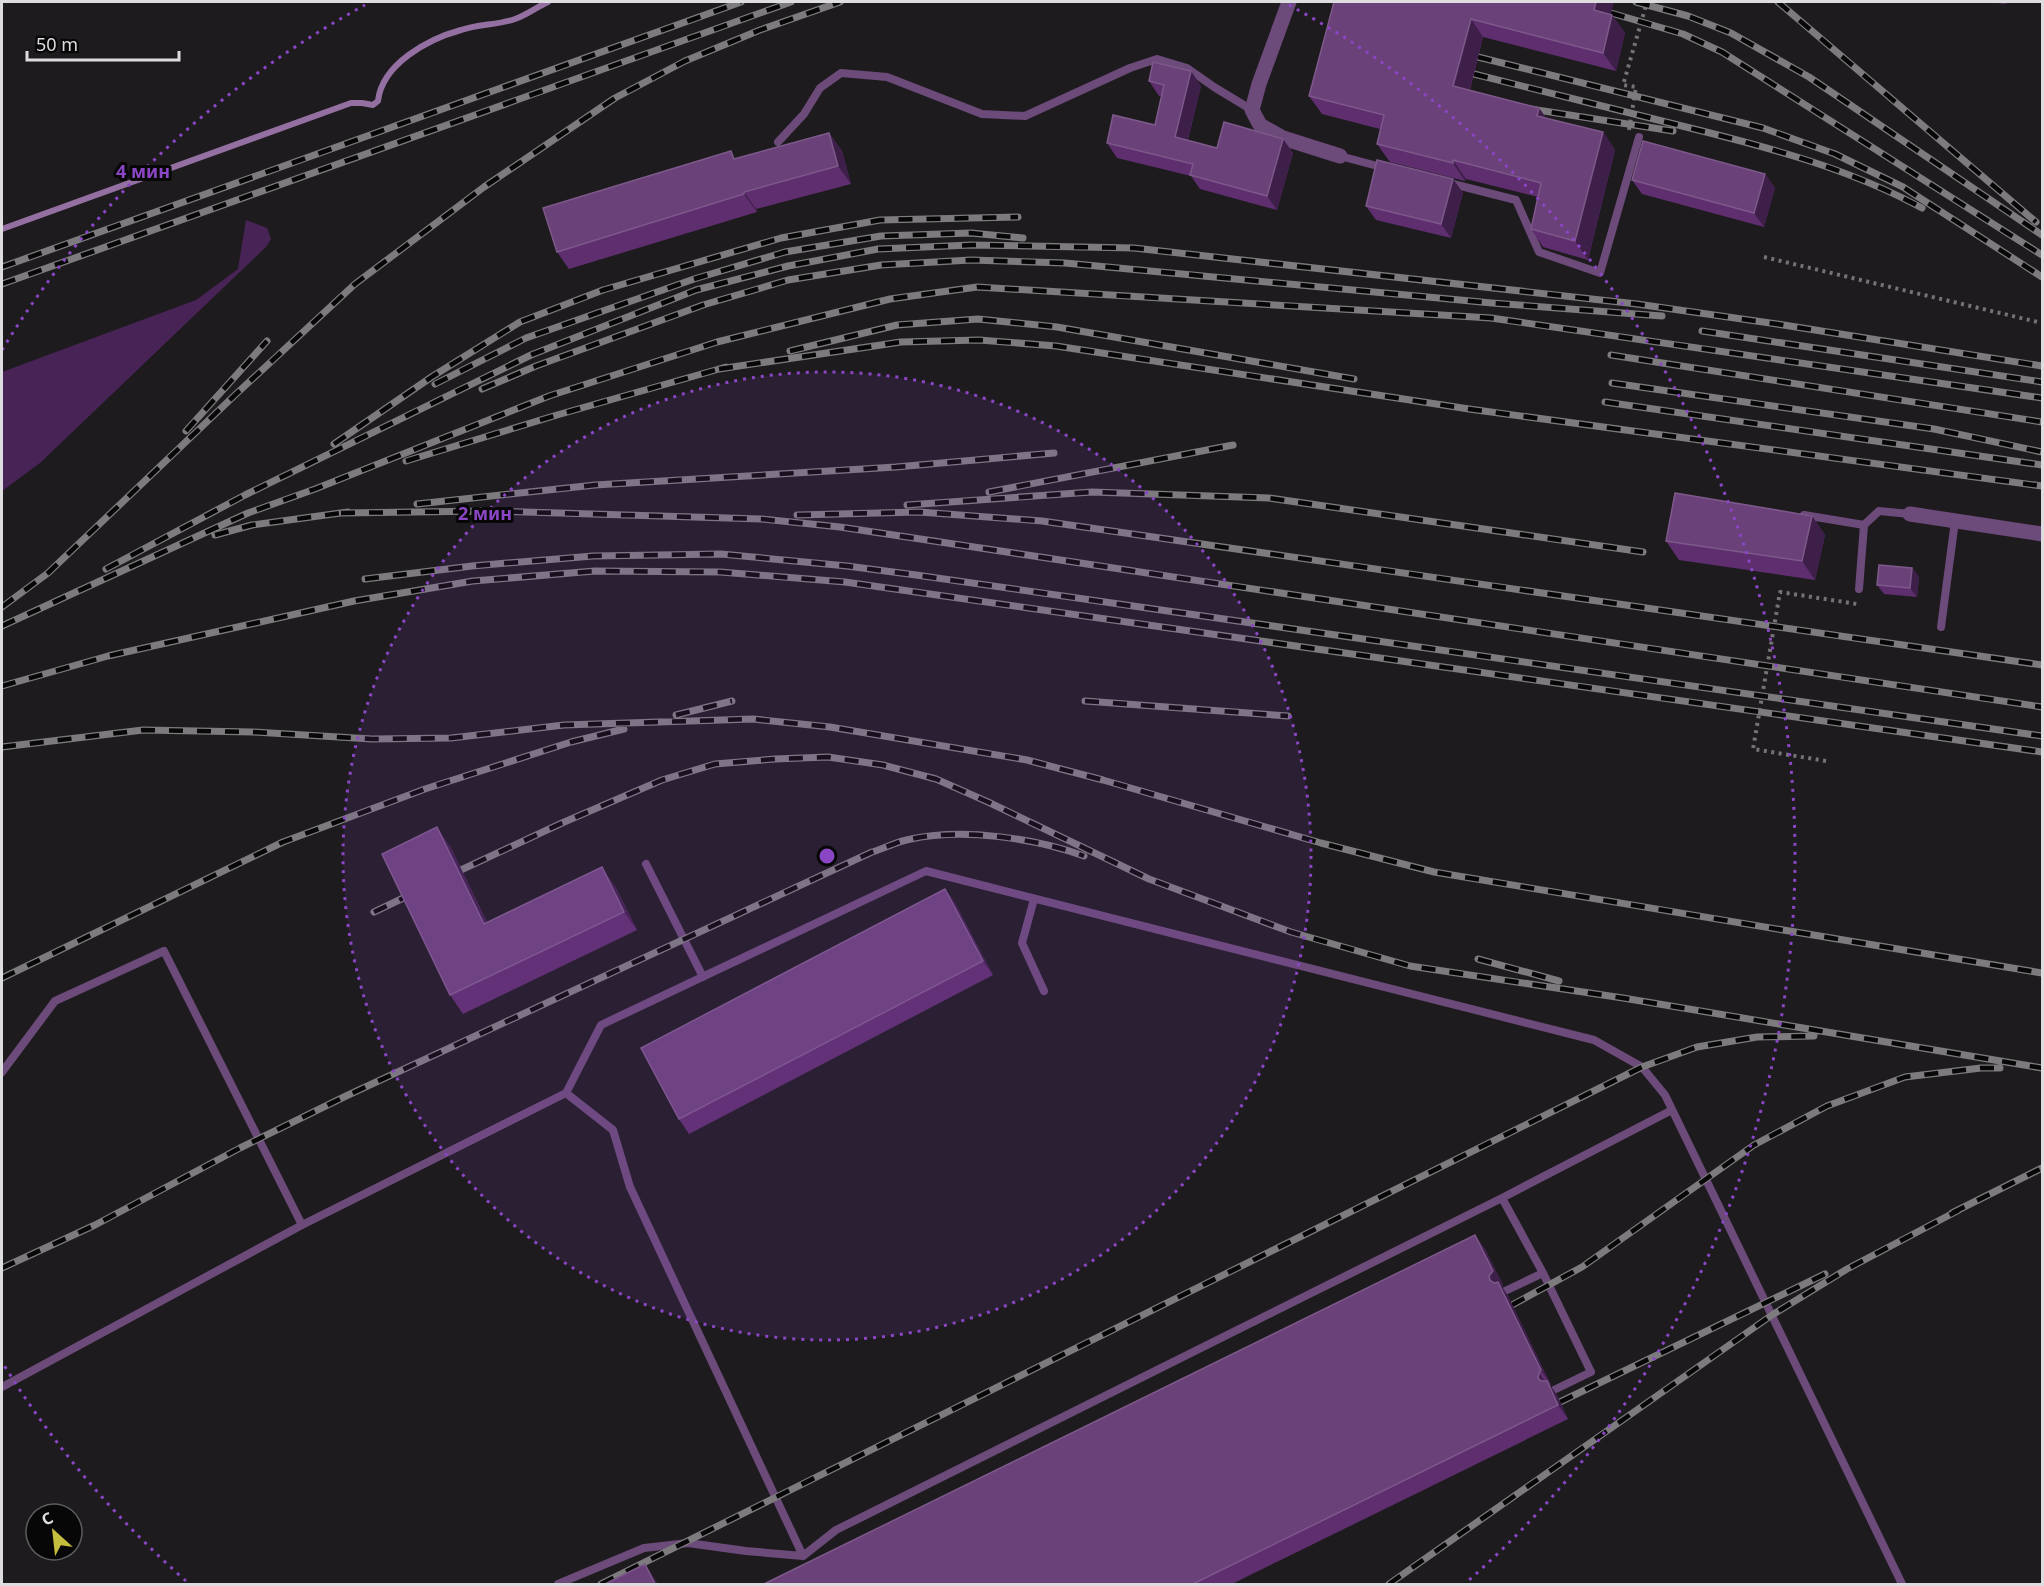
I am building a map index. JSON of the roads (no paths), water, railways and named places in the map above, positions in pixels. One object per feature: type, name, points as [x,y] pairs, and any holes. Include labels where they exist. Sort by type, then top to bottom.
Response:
[{"type":"street","points":[[1289,2],[1259,84],[1252,110],[1260,125],[1283,138],[1340,156]]},
{"type":"street","points":[[1910,514],[2043,534]]},
{"type":"lane","points":[[778,142],[804,114],[820,88],[841,73],[887,77],[982,114],[1025,116],[1130,68],[1157,59],[1187,68],[1252,110]]},
{"type":"lane","points":[[1439,181],[1516,200],[1539,252],[1600,273],[1639,137]]},
{"type":"lane","points":[[1340,156],[1395,170]]},
{"type":"lane","points":[[1859,590],[1864,525],[1879,511],[1910,514]]},
{"type":"lane","points":[[1793,513],[1864,525]]},
{"type":"lane","points":[[1941,627],[1955,521]]},
{"type":"lane","points":[[646,864],[702,977]]},
{"type":"lane","points":[[2,1387],[302,1225],[566,1093],[601,1025],[926,871],[1594,1040],[1642,1067],[1665,1095],[1902,1584]]},
{"type":"lane","points":[[1034,899],[1022,943],[1044,991]]},
{"type":"lane","points":[[2,1072],[55,1000],[164,951],[302,1225]]},
{"type":"lane","points":[[566,1093],[614,1130],[630,1187],[802,1556]]},
{"type":"lane","points":[[558,1584],[644,1548],[688,1543],[802,1556],[836,1530],[1502,1198],[1672,1110]]},
{"type":"lane","points":[[1502,1198],[1543,1273],[1591,1371],[1554,1390]]},
{"type":"lane","points":[[1505,1291],[1543,1273]]},
{"type":"waterway","points":[[2,229],[351,103],[373,105],[378,101],[381,88],[397,65],[421,47],[448,34],[468,28],[515,19],[548,2]]},
{"type":"railway","points":[[2,267],[741,2]]},
{"type":"railway","points":[[2,284],[791,2]]},
{"type":"railway","points":[[2,607],[48,573],[355,284],[484,187],[615,98],[685,61],[760,30],[840,2]]},
{"type":"railway","points":[[1636,2],[1688,16],[1731,33],[1809,77],[2042,235]]},
{"type":"railway","points":[[1778,2],[2036,222]]},
{"type":"railway","points":[[1611,13],[1683,34],[1722,52],[2042,255]]},
{"type":"railway","points":[[1478,57],[1763,128],[1835,154],[1903,187],[2042,277]]},
{"type":"railway","points":[[1474,74],[1777,151],[1865,181],[1922,208]]},
{"type":"railway","points":[[1524,108],[1673,131]]},
{"type":"railway","points":[[334,444],[433,376],[520,322],[603,290],[781,238],[880,220],[1018,217]]},
{"type":"railway","points":[[435,384],[526,338],[694,279],[785,252],[881,236],[971,233],[1023,238]]},
{"type":"railway","points":[[106,569],[245,495],[531,355],[696,290],[788,266],[878,249],[971,245],[1134,248],[1637,304],[2042,366]]},
{"type":"railway","points":[[482,389],[536,366],[703,305],[788,280],[881,265],[971,260],[1065,263],[1492,303],[1662,316]]},
{"type":"railway","points":[[2,626],[248,513],[315,489],[549,396],[717,342],[890,299],[977,287],[1491,318],[2042,398]]},
{"type":"railway","points":[[790,351],[897,325],[978,319],[1057,327],[1354,379]]},
{"type":"railway","points":[[1702,331],[2042,382]]},
{"type":"railway","points":[[719,369],[901,342],[979,340],[1056,346],[1469,409],[2042,486]]},
{"type":"railway","points":[[186,431],[267,341]]},
{"type":"railway","points":[[1611,355],[2042,422]]},
{"type":"railway","points":[[406,461],[726,367]]},
{"type":"railway","points":[[1612,383],[1934,429],[2042,452]]},
{"type":"railway","points":[[1605,402],[2042,465]]},
{"type":"railway","points":[[989,492],[1233,445]]},
{"type":"railway","points":[[417,504],[595,485],[896,467],[1054,453]]},
{"type":"railway","points":[[907,505],[1092,492],[1269,498],[1643,552]]},
{"type":"railway","points":[[341,513],[488,511],[761,519],[840,527],[2042,707]]},
{"type":"railway","points":[[215,535],[252,525],[348,512]]},
{"type":"railway","points":[[797,515],[919,512],[1042,521],[2042,665]]},
{"type":"railway","points":[[365,579],[472,566],[593,556],[721,554],[916,575],[2042,736]]},
{"type":"railway","points":[[2,686],[108,656],[354,601],[473,581],[595,571],[720,572],[845,582],[2042,752]]},
{"type":"railway","points":[[676,715],[732,701]]},
{"type":"railway","points":[[1085,701],[1288,716]]},
{"type":"railway","points":[[2,747],[143,730],[253,732],[372,739],[451,738],[564,725],[753,719],[830,727],[1027,760],[1321,843],[1434,872],[2042,973]]},
{"type":"railway","points":[[2,978],[283,842],[425,789],[571,742],[624,729]]},
{"type":"railway","points":[[448,876],[662,780],[715,764],[828,757],[883,765],[936,779],[1149,879],[1291,932],[1410,966],[1623,998],[2042,1068]]},
{"type":"railway","points":[[2,1268],[95,1225],[240,1148],[346,1096],[872,852],[901,841],[953,834],[1021,840],[1084,856]]},
{"type":"railway","points":[[374,912],[418,891]]},
{"type":"railway","points":[[1478,959],[1559,981]]},
{"type":"railway","points":[[601,1584],[1642,1067],[1697,1047],[1757,1037],[1814,1036]]},
{"type":"railway","points":[[1512,1305],[1582,1267],[1754,1145],[1827,1106],[1905,1077],[2000,1068]]},
{"type":"railway","points":[[1952,1213],[2042,1168]]},
{"type":"railway","points":[[1389,1584],[1772,1315],[1847,1269],[1959,1210]]},
{"type":"railway","points":[[1560,1402],[1825,1274]]}]
